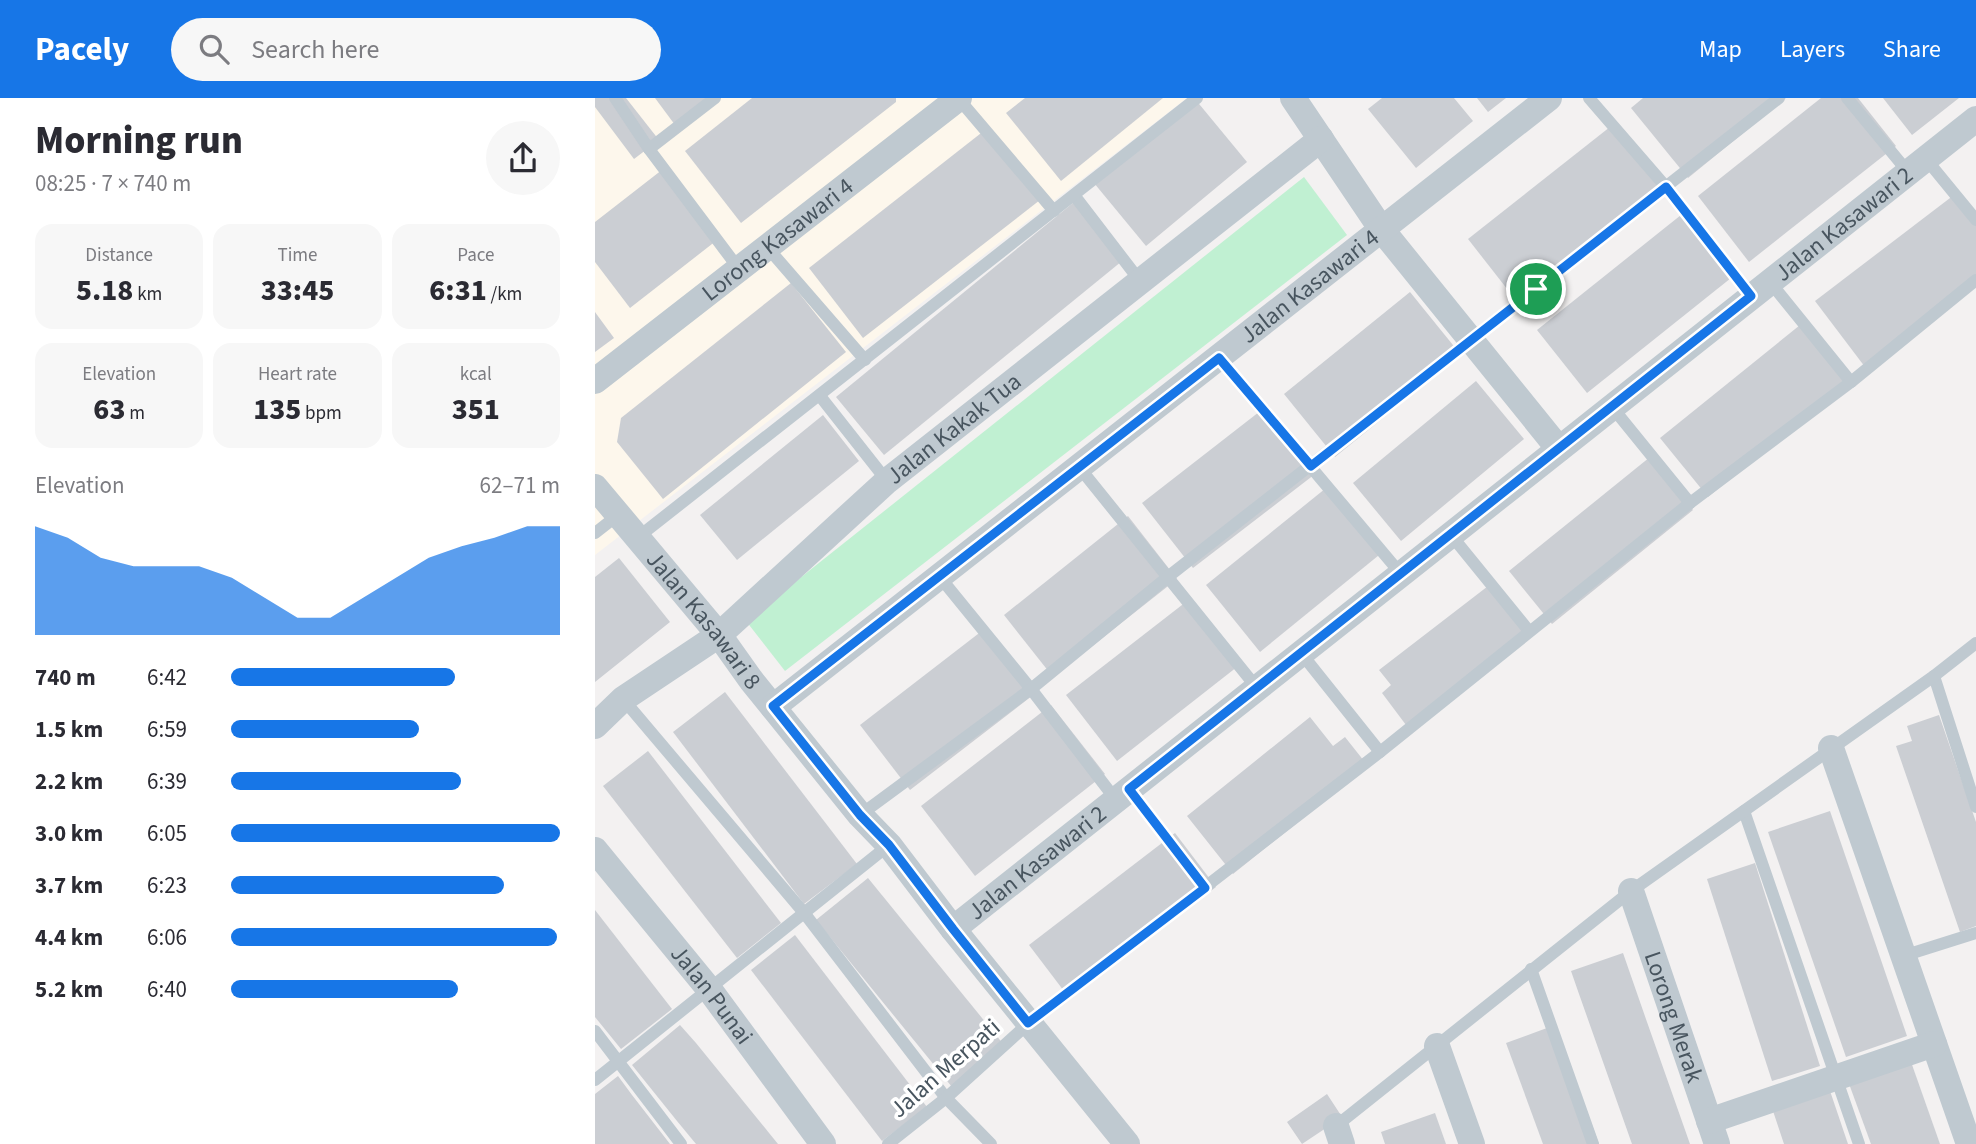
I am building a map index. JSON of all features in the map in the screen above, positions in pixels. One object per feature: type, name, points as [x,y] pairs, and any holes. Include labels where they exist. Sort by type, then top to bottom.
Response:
[{"type":"street","points":[[1293,98],[1382,230],[1559,449]]},
{"type":"street","name":"Jalan Kasawari 4","points":[[773,706],[1549,98]]},
{"type":"street","name":"Lorong Kasawari 4","points":[[595,381],[949,101]]},
{"type":"street","name":"Jalan Kasawari 2","points":[[953,929],[1976,119]]},
{"type":"street","name":"Jalan Kakak Tua","points":[[595,726],[623,699],[719,635],[887,481],[1321,139]]},
{"type":"street","name":"Jalan Kasawari 8","points":[[595,487],[719,635],[860,815],[889,845],[1126,1144]]},
{"type":"street","points":[[1832,748],[1969,1144]]},
{"type":"street","name":"Jalan Punai","points":[[595,850],[709,989],[823,1144]]},
{"type":"street","name":"Lorong Merak","points":[[1631,891],[1713,1132]]},
{"type":"street","points":[[1713,1132],[1836,1078],[1934,1044]]},
{"type":"street","points":[[1437,1046],[1472,1144]]},
{"type":"lane","points":[[615,98],[649,149],[739,269]]},
{"type":"lane","points":[[649,149],[715,98]]},
{"type":"lane","points":[[637,539],[1197,98]]},
{"type":"lane","points":[[1589,98],[1666,187],[1851,382]]},
{"type":"lane","points":[[860,815],[1031,689],[1169,576],[1779,98]]},
{"type":"lane","points":[[1847,98],[1976,220]]},
{"type":"lane","points":[[949,101],[1054,211]]},
{"type":"lane","points":[[1074,195],[1140,281]]},
{"type":"lane","points":[[767,247],[865,360]]},
{"type":"lane","name":"Jalan Merpati","points":[[888,1144],[946,1098],[1028,1023],[1380,752],[1690,503],[1851,382],[1976,280]]},
{"type":"lane","points":[[1219,358],[1401,574]]},
{"type":"lane","points":[[820,396],[887,481]]},
{"type":"lane","points":[[1612,407],[1690,503]]},
{"type":"lane","points":[[1079,467],[1257,688]]},
{"type":"lane","points":[[595,533],[618,515]]},
{"type":"lane","points":[[1451,535],[1529,631]]},
{"type":"lane","points":[[940,576],[1031,689],[1205,888]]},
{"type":"lane","points":[[1338,1135],[1437,1046],[1631,891],[1934,676],[1976,643]]},
{"type":"lane","points":[[1301,653],[1380,752]]},
{"type":"lane","points":[[1934,676],[1976,807]]},
{"type":"lane","points":[[623,699],[806,914],[946,1098],[992,1144]]},
{"type":"lane","points":[[1744,811],[1859,1144]]},
{"type":"lane","points":[[595,1080],[889,845]]},
{"type":"lane","points":[[1903,956],[1976,933]]},
{"type":"lane","points":[[1531,969],[1593,1144]]},
{"type":"lane","points":[[595,1031],[681,1144]]},
{"type":"shaded area","points":[[595,98],[1187,98],[595,555]]},
{"type":"green space","points":[[1304,177],[1347,235],[785,671],[746,621]]},
{"type":"building","points":[[595,98],[626,98],[659,140],[634,159],[595,107]]},
{"type":"building","points":[[655,98],[718,98],[678,129]]},
{"type":"building","points":[[752,98],[896,98],[896,102],[741,223],[685,151]]},
{"type":"building","points":[[1025,98],[1163,98],[1061,181],[1006,113]]},
{"type":"building","points":[[1382,98],[1454,98],[1473,121],[1416,168],[1368,109]]},
{"type":"building","points":[[1477,98],[1506,98],[1488,112]]},
{"type":"building","points":[[1643,98],[1786,98],[1688,178],[1631,108]]},
{"type":"building","points":[[1821,98],[1858,98],[1896,146],[1749,262],[1698,196]]},
{"type":"building","points":[[1883,98],[1959,98],[1912,135]]},
{"type":"building","points":[[1195,99],[1247,162],[1146,246],[1094,183]]},
{"type":"building","points":[[1615,123],[1669,192],[1522,308],[1468,239]]},
{"type":"building","points":[[985,130],[1040,200],[863,338],[809,268]]},
{"type":"building","points":[[667,166],[721,237],[630,308],[595,262],[595,222]]},
{"type":"building","points":[[1954,195],[1976,225],[1976,282],[1865,367],[1815,301]]},
{"type":"building","points":[[1079,198],[1127,257],[884,455],[836,397]]},
{"type":"building","points":[[1686,211],[1736,274],[1587,393],[1537,330]]},
{"type":"building","points":[[791,283],[846,352],[663,499],[617,442],[621,418]]},
{"type":"building","points":[[1410,292],[1461,355],[1335,457],[1284,394]]},
{"type":"building","points":[[595,312],[614,338],[595,352]]},
{"type":"building","points":[[1805,321],[1852,380],[1708,497],[1660,438]]},
{"type":"building","points":[[1476,381],[1524,439],[1401,541],[1353,483]]},
{"type":"building","points":[[1268,405],[1319,471],[1193,568],[1142,503]]},
{"type":"building","points":[[823,415],[859,461],[737,560],[700,515]]},
{"type":"building","points":[[1650,457],[1693,510],[1552,624],[1509,571]]},
{"type":"building","points":[[1331,484],[1384,551],[1260,652],[1206,585]]},
{"type":"building","points":[[1128,516],[1177,579],[1053,677],[1004,615]]},
{"type":"building","points":[[619,558],[670,622],[595,682],[595,577]]},
{"type":"building","points":[[1492,583],[1531,634],[1409,729],[1382,693],[1391,685],[1379,670]]},
{"type":"building","points":[[1191,598],[1242,663],[1117,761],[1066,695]]},
{"type":"building","points":[[987,627],[1037,692],[910,790],[860,725]]},
{"type":"building","points":[[725,692],[857,864],[804,904],[673,732]]},
{"type":"building","points":[[1051,705],[1105,774],[975,876],[921,806]]},
{"type":"building","points":[[1939,715],[1976,822],[1976,926],[1960,932],[1896,746],[1912,741],[1907,726]]},
{"type":"building","points":[[1310,717],[1333,746],[1345,737],[1368,766],[1233,874],[1187,816]]},
{"type":"building","points":[[648,751],[781,923],[737,958],[603,786]]},
{"type":"building","points":[[1830,811],[1907,1036],[1846,1057],[1768,832]]},
{"type":"building","points":[[1175,833],[1216,887],[1070,999],[1029,945]]},
{"type":"building","points":[[1755,863],[1820,1066],[1772,1081],[1707,879]]},
{"type":"building","points":[[868,878],[1004,1045],[952,1087],[816,920]]},
{"type":"building","points":[[595,910],[672,1009],[621,1049],[595,1017]]},
{"type":"building","points":[[795,935],[927,1107],[882,1141],[751,970]]},
{"type":"building","points":[[1623,953],[1690,1144],[1632,1144],[1579,994],[1571,971]]},
{"type":"building","points":[[680,1025],[778,1144],[696,1144],[677,1121],[632,1065]]},
{"type":"building","points":[[1555,1025],[1599,1144],[1543,1144],[1506,1043]]},
{"type":"building","points":[[1910,1059],[1940,1144],[1871,1144],[1848,1081]]},
{"type":"building","points":[[618,1076],[670,1144],[595,1144],[595,1094]]},
{"type":"building","points":[[1828,1085],[1848,1144],[1784,1144],[1771,1105]]},
{"type":"building","points":[[1327,1094],[1346,1123],[1329,1126],[1302,1144],[1287,1122]]},
{"type":"building","points":[[1435,1113],[1446,1144],[1385,1144],[1381,1132]]},
{"type":"route","points":[[1666,187],[1751,296],[1129,789],[1205,888],[1028,1023],[889,845],[860,815],[773,706],[1219,358],[1311,466],[1536,289],[1666,187]]}]
